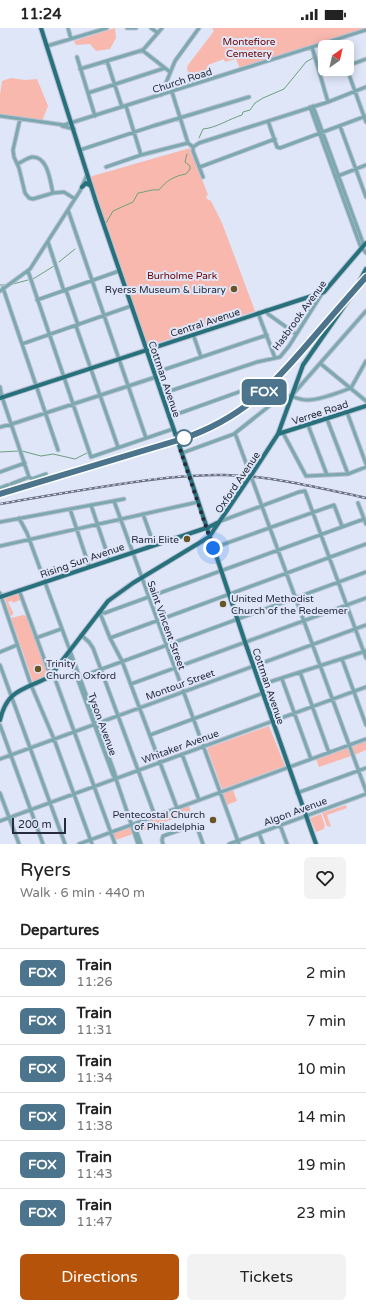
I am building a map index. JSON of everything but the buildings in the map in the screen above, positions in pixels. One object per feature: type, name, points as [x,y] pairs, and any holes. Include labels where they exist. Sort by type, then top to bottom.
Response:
[{"type":"main road","name":"Cottman Avenue","points":[[41,28],[119,272],[170,417],[237,619],[316,844]]},
{"type":"main road","points":[[82,187],[86,183],[91,187]]},
{"type":"main road","name":"Hasbrook Avenue","points":[[324,292],[364,245]]},
{"type":"main road","name":"Oxford Avenue","points":[[11,696],[16,692],[45,680],[51,675],[110,599],[142,577],[209,537],[281,433],[280,428],[305,362],[354,292],[366,269]]},
{"type":"main road","name":"Central Avenue","points":[[1,398],[324,292]]},
{"type":"main road","name":"Verree Road","points":[[281,433],[366,406]]},
{"type":"main road","name":"Rising Sun Avenue","points":[[0,595],[207,528],[221,521]]},
{"type":"main road","points":[[0,720],[3,710],[11,696]]},
{"type":"street","points":[[68,28],[71,39]]},
{"type":"street","points":[[47,46],[98,29],[107,28]]},
{"type":"street","points":[[127,28],[136,28]]},
{"type":"street","points":[[151,28],[158,33]]},
{"type":"street","points":[[80,69],[143,50],[162,28]]},
{"type":"street","points":[[161,95],[175,61],[199,28]]},
{"type":"street","name":"Church Road","points":[[336,40],[366,30]]},
{"type":"street","name":"Church Road","points":[[0,116],[59,125],[72,123],[318,45]]},
{"type":"street","points":[[312,47],[328,102]]},
{"type":"street","points":[[142,50],[170,72]]},
{"type":"street","points":[[77,57],[95,116]]},
{"type":"street","points":[[354,65],[366,59]]},
{"type":"street","points":[[107,61],[114,84],[134,132],[141,156]]},
{"type":"street","points":[[88,93],[165,68]]},
{"type":"street","points":[[350,76],[366,122]]},
{"type":"street","points":[[193,148],[199,143],[328,102],[366,87]]},
{"type":"street","points":[[172,92],[188,142],[193,148],[203,177]]},
{"type":"street","points":[[80,150],[249,97]]},
{"type":"street","points":[[312,106],[360,245],[364,245],[366,253]]},
{"type":"street","points":[[268,121],[274,139],[280,148],[365,117]]},
{"type":"street","points":[[20,119],[13,150],[25,193],[29,198],[37,198],[53,193],[64,192],[75,199]]},
{"type":"street","points":[[59,125],[74,129]]},
{"type":"street","points":[[340,126],[366,197]]},
{"type":"street","points":[[200,167],[274,139]]},
{"type":"street","points":[[106,167],[188,142]]},
{"type":"street","points":[[17,164],[30,158],[41,159],[45,163],[53,193]]},
{"type":"street","points":[[337,176],[366,165]]},
{"type":"street","points":[[58,450],[3,289],[28,271],[75,199],[87,175]]},
{"type":"street","points":[[68,210],[146,438]]},
{"type":"street","points":[[48,242],[118,447]]},
{"type":"street","points":[[28,271],[91,456],[174,429]]},
{"type":"street","points":[[37,300],[119,272]]},
{"type":"street","name":"Hasbrook Avenue","points":[[161,394],[257,362],[280,357],[324,292]]},
{"type":"street","points":[[22,344],[131,306]]},
{"type":"street","points":[[266,310],[268,314],[296,334]]},
{"type":"street","points":[[292,396],[366,311]]},
{"type":"street","points":[[258,313],[275,358]]},
{"type":"street","points":[[193,334],[201,357]]},
{"type":"street","points":[[0,427],[127,386],[201,357],[266,335]]},
{"type":"street","points":[[182,453],[235,433],[280,397],[287,394],[297,399],[314,400],[351,388],[366,361]]},
{"type":"street","points":[[321,364],[366,401]]},
{"type":"street","points":[[0,387],[1,398],[12,424],[29,476],[32,479],[46,474]]},
{"type":"street","points":[[170,417],[250,388]]},
{"type":"street","points":[[347,412],[366,464]]},
{"type":"street","points":[[327,419],[348,474]]},
{"type":"street","points":[[308,425],[326,475]]},
{"type":"street","points":[[235,433],[366,792]]},
{"type":"street","points":[[281,433],[306,476],[348,474],[366,467]]},
{"type":"street","points":[[0,472],[25,463]]},
{"type":"street","points":[[0,488],[29,476]]},
{"type":"street","name":"Rising Sun Avenue","points":[[221,521],[305,491],[313,512]]},
{"type":"street","points":[[0,522],[124,499]]},
{"type":"street","name":"Saint Vincent Street","points":[[114,501],[238,842]]},
{"type":"street","points":[[0,546],[198,502]]},
{"type":"street","points":[[99,612],[105,613],[342,526],[365,521],[358,503]]},
{"type":"street","points":[[91,505],[110,560]]},
{"type":"street","points":[[213,548],[334,505],[342,526]]},
{"type":"street","points":[[70,509],[89,566]]},
{"type":"street","points":[[313,512],[355,629],[365,651],[366,658]]},
{"type":"street","points":[[143,514],[154,545]]},
{"type":"street","name":"Tyson Avenue","points":[[20,518],[70,652],[69,656],[115,774],[139,844]]},
{"type":"street","points":[[110,638],[366,544]]},
{"type":"street","points":[[51,675],[56,678],[78,677],[366,572]]},
{"type":"street","points":[[19,590],[47,667],[55,679],[115,844]]},
{"type":"street","points":[[0,595],[31,685],[54,739],[92,844]]},
{"type":"street","points":[[131,684],[366,598]]},
{"type":"street","points":[[99,612],[122,661],[177,808]]},
{"type":"street","name":"Montour Street","points":[[0,759],[366,625]]},
{"type":"street","points":[[36,638],[61,629]]},
{"type":"street","points":[[81,635],[91,643],[155,816]]},
{"type":"street","points":[[0,652],[17,645]]},
{"type":"street","points":[[260,685],[365,651]]},
{"type":"street","points":[[342,659],[366,725]]},
{"type":"street","points":[[0,665],[65,844]]},
{"type":"street","points":[[300,672],[329,752]]},
{"type":"street","points":[[282,678],[311,759]]},
{"type":"street","name":"Whitaker Avenue","points":[[0,821],[366,687]]},
{"type":"street","points":[[150,735],[263,693]]},
{"type":"street","points":[[0,725],[43,844]]},
{"type":"street","points":[[79,844],[366,739]]},
{"type":"street","points":[[182,754],[199,800]]},
{"type":"street","points":[[297,793],[366,768]]},
{"type":"street","name":"Algon Avenue","points":[[229,844],[238,842],[366,792]]},
{"type":"street","points":[[0,793],[19,844]]},
{"type":"street","points":[[163,844],[162,838],[164,836],[194,825],[197,827],[203,844]]},
{"type":"street","points":[[280,825],[287,844]]},
{"type":"street","points":[[259,833],[263,844]]},
{"type":"green space","points":[[115,28],[116,38],[110,49],[96,51],[90,44],[76,45],[74,41]]},
{"type":"green space","name":"Montefiore Cemetery","points":[[212,28],[366,28],[329,40],[318,40],[318,44],[240,69],[236,59],[225,62],[224,59],[208,65],[204,79],[190,83],[187,68],[188,65],[214,31]]},
{"type":"green space","points":[[11,78],[25,80],[37,79],[48,106],[42,121],[0,114],[2,81]]},
{"type":"green space","name":"Burholme Park","points":[[190,148],[208,195],[206,196],[207,199],[211,201],[222,223],[255,311],[148,346],[89,177]]},
{"type":"green space","points":[[19,593],[25,608],[23,609],[20,600],[13,603],[12,601],[8,602],[13,612],[13,615],[10,616],[5,598]]},
{"type":"green space","points":[[23,615],[27,616],[48,674],[33,682],[11,618]]},
{"type":"green space","points":[[269,726],[285,766],[222,789],[207,748]]},
{"type":"green space","points":[[366,741],[366,750],[354,755],[351,747]]},
{"type":"green space","points":[[348,748],[351,756],[319,767],[316,759]]},
{"type":"green space","points":[[233,790],[237,801],[227,805],[223,793]]},
{"type":"green space","points":[[346,805],[347,808],[327,815],[331,827],[327,826],[322,813]]},
{"type":"green space","points":[[189,806],[191,812],[155,827],[138,832],[136,825]]},
{"type":"green space","points":[[321,814],[325,826],[324,829],[316,832],[310,818]]},
{"type":"green space","points":[[130,827],[133,834],[116,840],[113,833]]},
{"type":"waterway","points":[[199,138],[203,129],[213,127],[242,115],[243,112],[250,110],[255,103],[263,98],[284,89],[306,62],[313,58],[313,56]]},
{"type":"waterway","points":[[106,223],[113,211],[133,202],[138,193],[159,190],[171,179],[186,174],[190,169],[190,166],[185,162],[187,154]]},
{"type":"waterway","points":[[59,262],[75,249]]},
{"type":"waterway","points":[[33,279],[54,266]]},
{"type":"waterway","points":[[9,285],[28,280]]},
{"type":"waterway","points":[[0,285],[6,285]]},
{"type":"waterway","points":[[0,452],[19,451]]},
{"type":"waterway","points":[[22,451],[41,456],[53,454],[75,459],[87,453]]},
{"type":"railway","points":[[0,494],[182,439],[222,422],[255,399],[283,372],[366,277]]},
{"type":"railway","points":[[0,504],[170,477],[211,475],[243,476],[279,480],[366,498]]},
{"type":"train","name":"FOX","points":[[0,494],[182,439],[202,432],[228,418],[252,402],[283,373],[366,277]]},
{"type":"place","name":"Ryerss Museum & Library","points":[[234,289]]},
{"type":"place","name":"Rami Elite","points":[[187,539]]},
{"type":"place","name":"United Methodist Church of the Redeemer","points":[[223,604]]},
{"type":"place","name":"Trinity Church Oxford","points":[[38,669]]},
{"type":"place","name":"Pentecostal Church of Philadelphia","points":[[213,820]]},
{"type":"route","points":[[184,438],[179,446],[213,548]]}]
